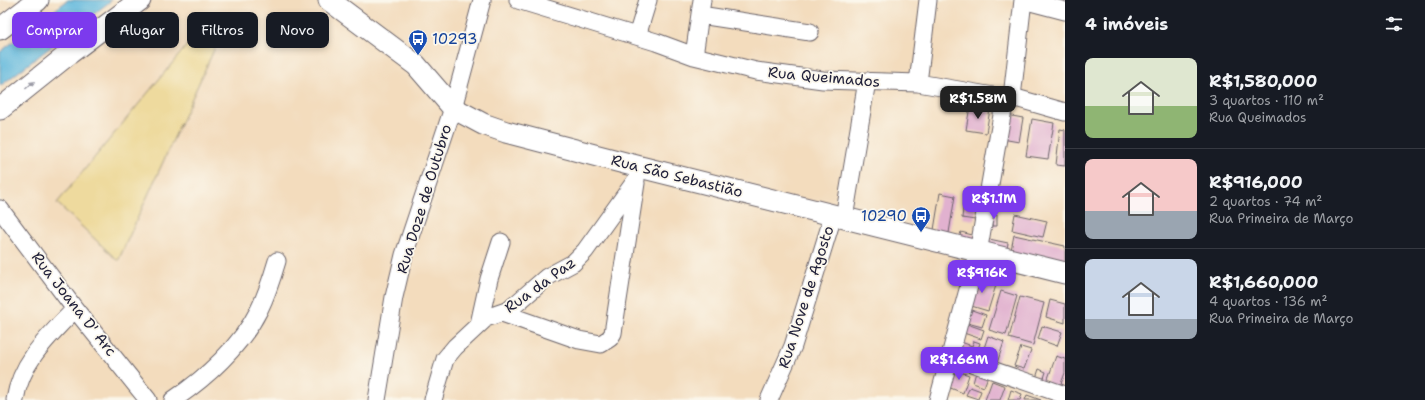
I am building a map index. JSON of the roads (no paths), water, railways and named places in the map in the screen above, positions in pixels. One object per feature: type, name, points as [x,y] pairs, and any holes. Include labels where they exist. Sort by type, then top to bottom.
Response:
[{"type":"street","points":[[0,29],[38,0]]},
{"type":"street","points":[[0,109],[140,0]]},
{"type":"street","name":"Rua São Sebastião","points":[[330,0],[416,65],[452,108],[472,119],[506,132],[638,174],[838,217],[978,253],[1065,273]]},
{"type":"street","name":"Rua Doze de Outubro","points":[[377,400],[394,297],[404,255],[452,108],[482,0]]},
{"type":"street","name":"Rua Queimados","points":[[518,0],[638,36],[694,56],[756,71],[823,80],[918,83],[1008,97],[1065,112]]},
{"type":"street","points":[[638,36],[648,0]]},
{"type":"street","points":[[918,83],[928,0]]},
{"type":"street","points":[[941,399],[978,253],[1008,97],[1023,0],[1065,11]]},
{"type":"street","points":[[694,56],[701,8],[810,32]]},
{"type":"street","name":"Rua Nove de Agosto","points":[[769,400],[792,346],[838,217],[867,81]]},
{"type":"street","points":[[502,314],[579,340],[595,344],[606,342],[613,333],[638,174]]},
{"type":"street","name":"Rua da Paz","points":[[433,400],[445,359],[479,324],[493,315],[502,314],[518,303],[547,277],[573,263],[585,251],[638,174]]},
{"type":"street","name":"Rua Joana D' Arc","points":[[0,209],[75,309],[148,400]]},
{"type":"street","name":"Rua da Paz","points":[[479,324],[489,279],[501,242]]},
{"type":"street","points":[[173,400],[197,382],[223,358],[245,333],[259,311],[270,286],[277,261]]},
{"type":"street","points":[[15,400],[22,373],[31,357],[42,343],[75,309]]},
{"type":"street","points":[[951,356],[1065,395]]},
{"type":"water","points":[[68,0],[112,0],[96,12],[52,12]]},
{"type":"water","points":[[12,43],[12,48],[49,48],[0,86],[0,52]]},
{"type":"place","name":"10293","points":[[418,56]]},
{"type":"place","name":"10290","points":[[921,233]]}]
